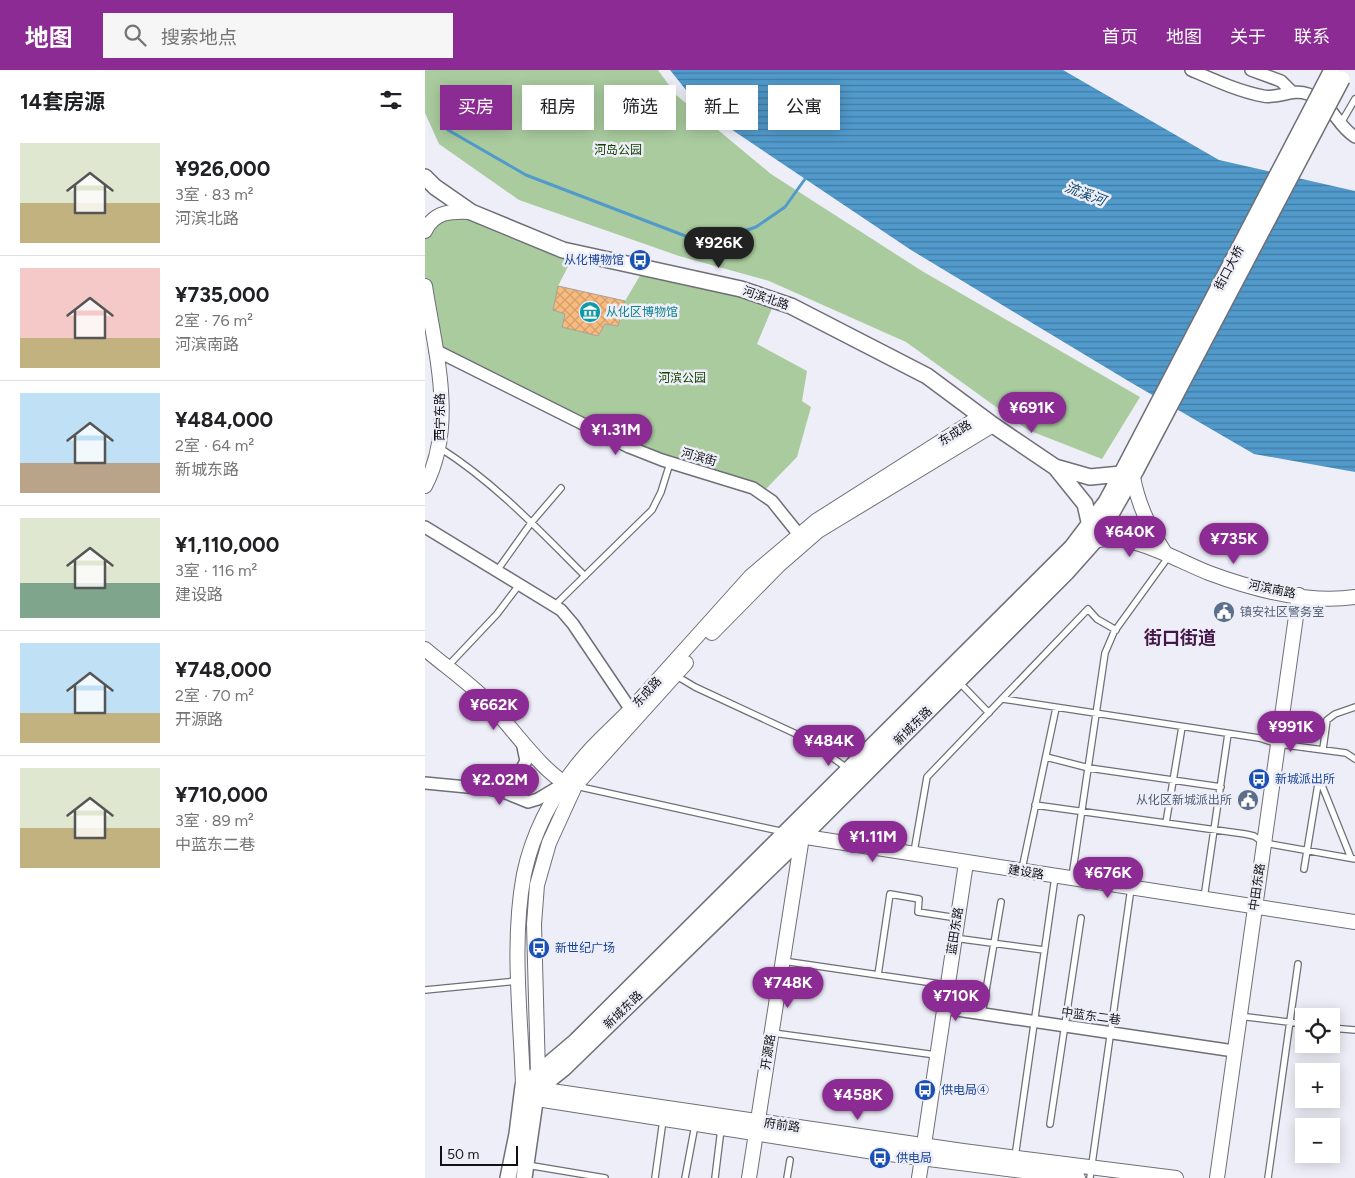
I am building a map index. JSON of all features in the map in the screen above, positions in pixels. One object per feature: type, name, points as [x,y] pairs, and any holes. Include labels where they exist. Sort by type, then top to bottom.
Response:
[{"type":"main road","name":"街口大桥","points":[[1129,472],[1340,73]]},
{"type":"main road","name":"河滨北路","points":[[425,177],[435,187],[471,212],[563,250],[741,289],[791,306],[927,376],[987,421],[1055,467],[1085,504],[1090,526]]},
{"type":"main road","name":"河滨北路","points":[[1055,467],[1090,477],[1129,472]]},
{"type":"main road","name":"新城东路","points":[[534,1087],[575,1041],[1072,547],[1090,526],[1129,472]]},
{"type":"main road","name":"新城东路","points":[[534,1087],[563,1069],[802,837],[1066,573],[1094,542],[1129,472]]},
{"type":"main road","points":[[526,1172],[534,1087]]},
{"type":"main road","points":[[508,1178],[517,1134],[534,1087]]},
{"type":"street","points":[[1191,70],[1223,84],[1264,96],[1281,96],[1291,91]]},
{"type":"street","points":[[1251,70],[1281,81],[1291,91],[1308,94],[1322,101],[1333,111],[1348,133],[1355,138]]},
{"type":"street","points":[[425,231],[428,224],[439,214],[471,212]]},
{"type":"street","name":"西宁东路","points":[[425,286],[442,403],[440,448],[425,486]]},
{"type":"street","name":"河滨街","points":[[435,350],[629,447],[670,463],[753,488],[772,501],[802,539]]},
{"type":"street","name":"东成路","points":[[534,1087],[520,981],[519,913],[525,872],[538,828],[569,785],[592,748],[634,714],[675,675],[802,539],[816,521],[987,421]]},
{"type":"street","points":[[1129,472],[1149,528],[1167,554]]},
{"type":"street","points":[[425,527],[496,572],[555,606],[573,624],[634,714]]},
{"type":"street","name":"河滨南路","points":[[1094,542],[1107,538],[1116,539],[1167,554],[1218,576],[1256,586],[1299,595],[1329,598],[1355,597]]},
{"type":"street","name":"东成路","points":[[634,714],[751,576],[802,539]]},
{"type":"street","name":"中田东路","points":[[1217,1178],[1299,595]]},
{"type":"street","points":[[425,649],[487,700],[521,740],[569,785],[538,800],[528,802],[501,791],[425,784]]},
{"type":"street","points":[[501,791],[511,788],[526,761],[521,740]]},
{"type":"street","name":"东成路","points":[[534,1087],[534,924],[537,884],[569,785]]},
{"type":"street","name":"建设路","points":[[786,833],[1055,877],[1355,922]]},
{"type":"street","name":"开源路","points":[[749,1178],[781,960],[802,837]]},
{"type":"street","name":"蓝田东路","points":[[919,1178],[966,863]]},
{"type":"street","name":"中蓝东二巷","points":[[943,1008],[1234,1051]]},
{"type":"street","name":"府前路","points":[[534,1087],[663,1120],[721,1129],[756,1128]]},
{"type":"street","name":"府前路","points":[[534,1087],[756,1128],[922,1152],[1059,1177],[1078,1178]]},
{"type":"street","name":"府前路","points":[[922,1152],[1015,1157],[1091,1173],[1175,1178]]},
{"type":"lane","points":[[1341,123],[1355,99]]},
{"type":"lane","points":[[440,448],[472,470],[531,523],[585,576]]},
{"type":"lane","points":[[555,606],[651,510],[661,492],[670,463]]},
{"type":"lane","points":[[496,572],[531,523],[561,488]]},
{"type":"lane","points":[[1072,879],[1098,715],[1101,673],[1105,653],[1116,630],[1167,554]]},
{"type":"lane","points":[[447,667],[497,614],[519,585]]},
{"type":"lane","points":[[913,854],[927,777],[1088,610],[1097,619],[1116,630]]},
{"type":"lane","points":[[675,675],[695,687],[807,739],[848,769]]},
{"type":"lane","points":[[958,681],[989,713]]},
{"type":"lane","points":[[1003,699],[1098,715],[1259,738],[1278,744],[1346,753],[1355,759]]},
{"type":"lane","points":[[1323,749],[1327,720],[1335,714],[1355,707]]},
{"type":"lane","points":[[1022,871],[1056,708]]},
{"type":"lane","points":[[1166,822],[1183,727]]},
{"type":"lane","points":[[1204,900],[1228,734]]},
{"type":"lane","points":[[1046,757],[1089,768],[1221,787]]},
{"type":"lane","points":[[1304,869],[1319,778],[1353,858]]},
{"type":"lane","points":[[569,785],[786,833]]},
{"type":"lane","points":[[1035,805],[1215,829],[1254,836],[1264,843],[1353,858]]},
{"type":"lane","points":[[1015,1157],[1055,877]]},
{"type":"lane","points":[[1091,1173],[1131,888]]},
{"type":"lane","points":[[878,975],[890,894],[919,899],[918,912],[957,918]]},
{"type":"lane","points":[[982,1014],[1001,902]]},
{"type":"lane","points":[[1050,1124],[1081,918]]},
{"type":"lane","points":[[954,938],[1044,950]]},
{"type":"lane","points":[[781,960],[947,985]]},
{"type":"lane","points":[[1267,1178],[1298,964]]},
{"type":"lane","points":[[425,990],[520,981]]},
{"type":"lane","points":[[1239,1016],[1295,1023]]},
{"type":"lane","points":[[1340,1029],[1355,1030]]},
{"type":"lane","points":[[771,1032],[936,1055]]},
{"type":"lane","points":[[655,1178],[663,1120]]},
{"type":"lane","points":[[685,1178],[695,1125]]},
{"type":"lane","points":[[715,1178],[721,1129]]},
{"type":"lane","points":[[787,1178],[790,1160]]},
{"type":"lane","points":[[526,1172],[605,1178]]},
{"type":"green space","name":"河岛公园","points":[[425,70],[658,70],[669,85],[604,85],[604,130],[676,130],[676,95],[686,103],[686,130],[718,130],[771,174],[922,271],[1140,397],[1102,459],[1028,430],[906,342],[769,281],[679,256],[519,200],[439,144],[425,113]]},
{"type":"green space","name":"河滨公园","points":[[455,211],[575,253],[558,286],[553,310],[565,314],[562,327],[598,336],[605,324],[618,326],[625,301],[645,267],[775,301],[757,344],[807,371],[802,401],[811,407],[797,457],[761,494],[662,460],[435,350],[425,286],[425,231]]},
{"type":"water","name":"流溪河","points":[[670,70],[1063,70],[1219,160],[1355,191],[1355,472],[1254,454],[1130,382],[911,250],[732,130],[758,130],[758,85],[686,85],[686,90]]},
{"type":"building","name":"从化区博物馆","points":[[558,286],[625,301],[618,326],[605,324],[598,336],[562,327],[565,314],[553,310]]},
{"type":"waterway","points":[[448,130],[526,175],[688,237],[723,238],[756,227],[785,207],[805,179]]},
{"type":"place","name":"从化博物馆","points":[[640,260]]},
{"type":"place","name":"从化区博物馆","points":[[590,312]]},
{"type":"place","name":"镇安社区警务室","points":[[1224,612]]},
{"type":"place","name":"新城派出所","points":[[1259,779]]},
{"type":"place","name":"从化区新城派出所","points":[[1248,800]]},
{"type":"place","name":"新世纪广场","points":[[539,948]]},
{"type":"place","name":"供电局④","points":[[925,1090]]},
{"type":"place","name":"供电局","points":[[880,1158]]},
{"type":"district","name":"街口街道","points":[[1180,638]]}]
